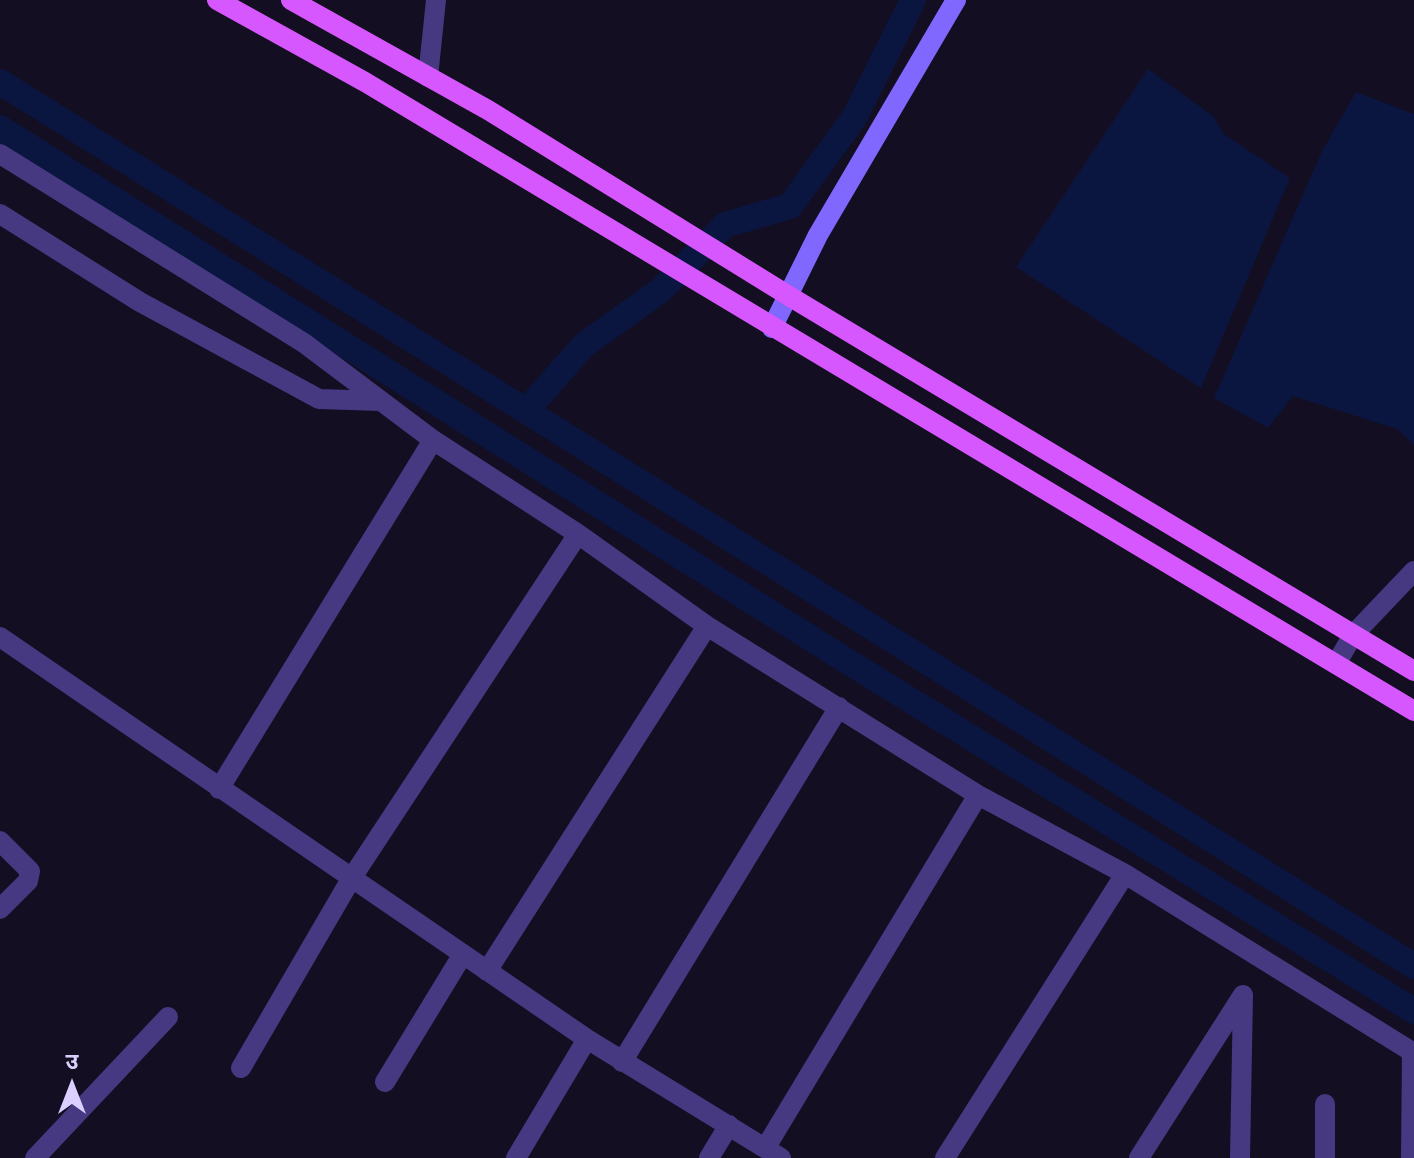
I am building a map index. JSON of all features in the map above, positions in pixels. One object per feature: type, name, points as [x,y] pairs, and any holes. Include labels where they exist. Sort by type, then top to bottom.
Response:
[{"type":"main road","points":[[217,0],[365,82],[1414,711]]},
{"type":"main road","points":[[291,0],[488,110],[789,296],[1414,671]]},
{"type":"main road","points":[[772,328],[818,235],[956,0]]},
{"type":"street","points":[[428,77],[436,0]]},
{"type":"street","points":[[0,154],[304,343],[433,440],[578,534],[707,626],[978,795],[1125,874],[1413,1052],[1411,1158]]},
{"type":"street","points":[[0,214],[140,302],[319,399],[381,401]]},
{"type":"street","points":[[219,789],[433,440]]},
{"type":"street","points":[[241,1068],[351,879],[578,534]]},
{"type":"street","points":[[1336,664],[1353,635],[1414,571]]},
{"type":"street","points":[[487,971],[707,626]]},
{"type":"street","points":[[0,661],[7,641],[587,1039],[774,1152],[978,795]]},
{"type":"street","points":[[622,1062],[839,707]]},
{"type":"street","points":[[0,841],[30,871],[28,881],[0,909]]},
{"type":"street","points":[[945,1158],[1125,874]]},
{"type":"street","points":[[385,1082],[463,954]]},
{"type":"street","points":[[1139,1158],[1243,995],[1240,1158]]},
{"type":"street","points":[[35,1158],[168,1017]]},
{"type":"street","points":[[516,1158],[587,1039]]},
{"type":"street","points":[[1325,1104],[1325,1158]]},
{"type":"street","points":[[709,1158],[729,1125]]},
{"type":"water","points":[[1148,69],[1213,116],[1224,134],[1290,178],[1201,388],[1016,267]]},
{"type":"water","points":[[1356,92],[1414,114],[1414,445],[1397,429],[1293,396],[1268,428],[1214,398],[1322,151]]},
{"type":"waterway","points":[[526,411],[584,345],[661,290],[725,225],[790,206],[854,118],[913,0]]},
{"type":"waterway","points":[[0,82],[1414,966]]},
{"type":"waterway","points":[[0,128],[847,661],[1414,1011]]}]
